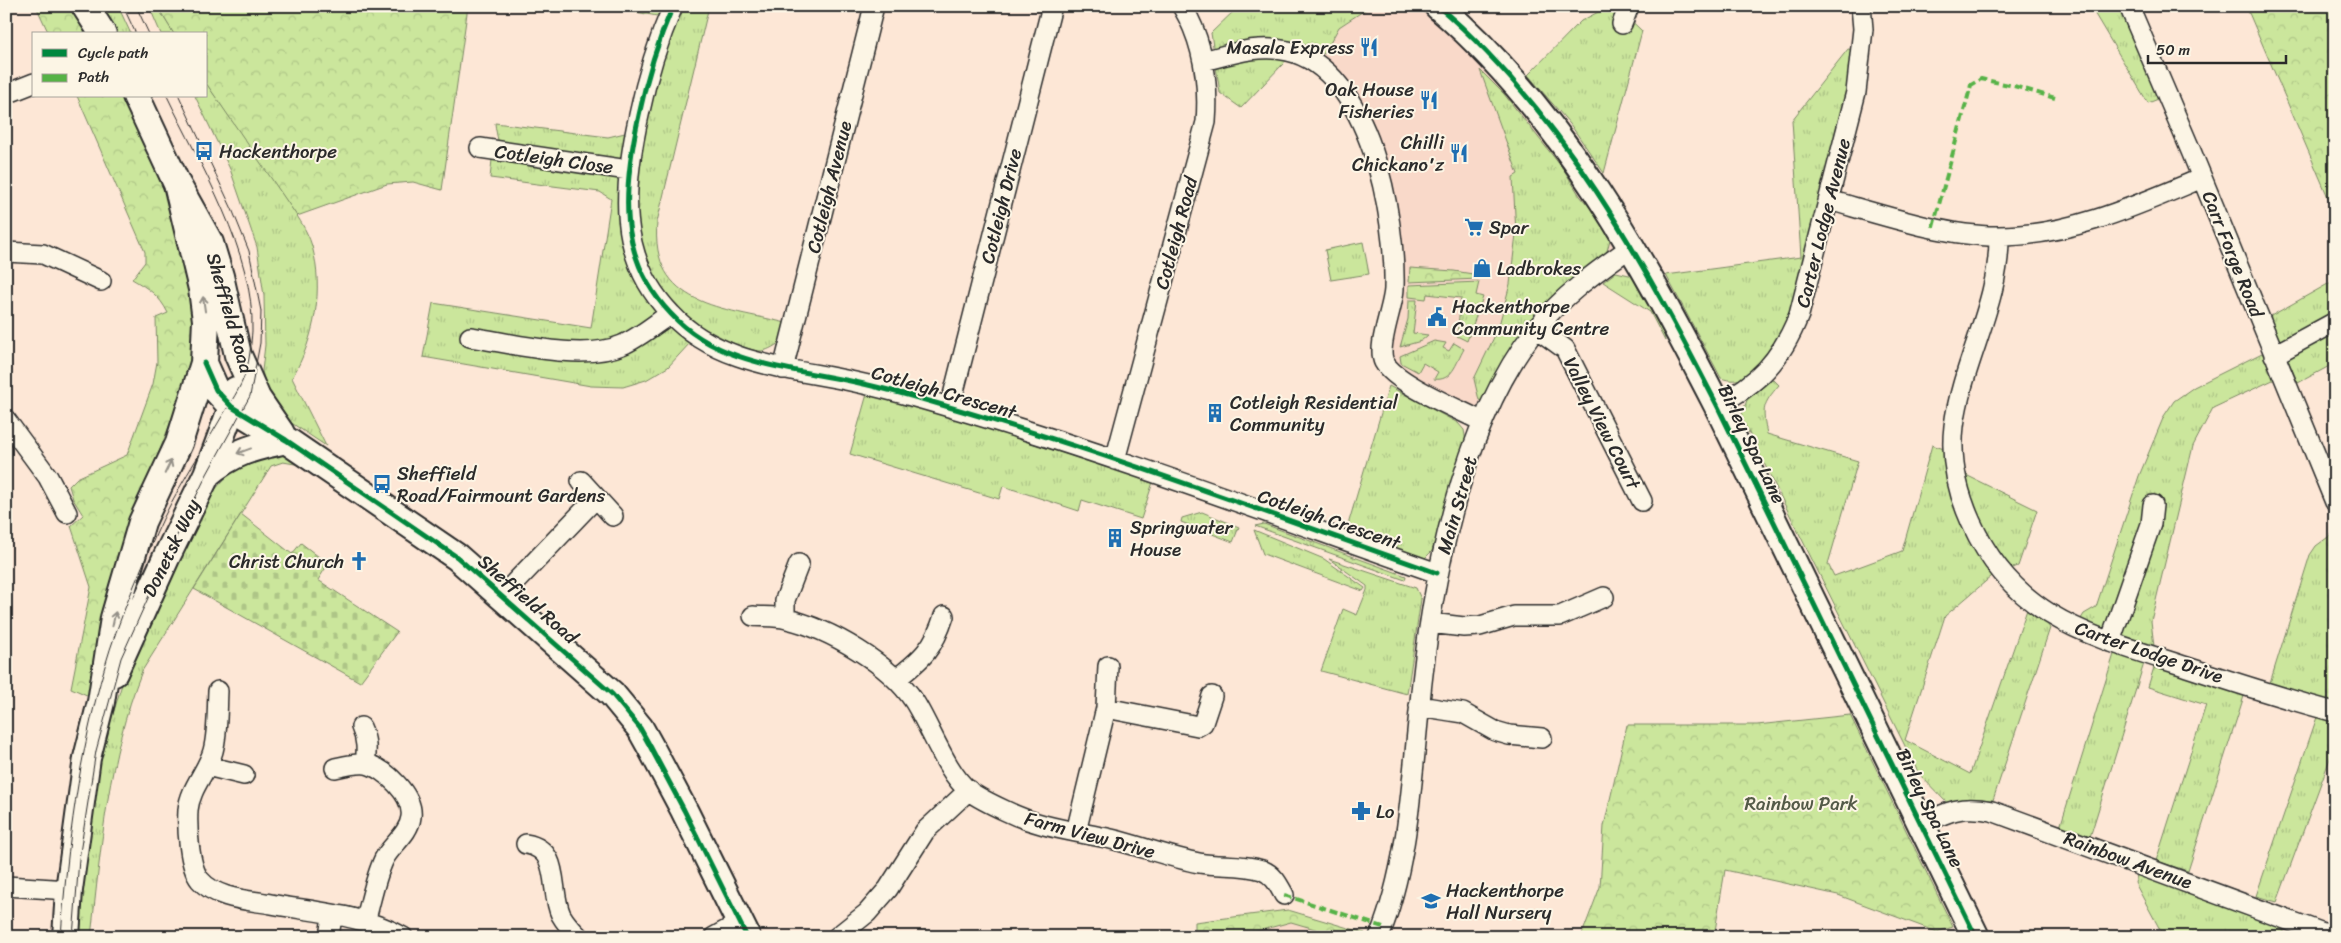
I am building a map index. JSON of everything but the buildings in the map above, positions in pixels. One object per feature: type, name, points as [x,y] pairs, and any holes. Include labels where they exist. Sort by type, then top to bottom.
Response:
[{"type":"street","points":[[85,6],[102,32]]},
{"type":"street","name":"Cotleigh Crescent","points":[[673,6],[650,64],[628,170],[628,227],[634,254],[645,280],[670,314],[690,332],[717,349],[783,369],[857,382],[950,407],[1115,460],[1437,573]]},
{"type":"street","name":"Cotleigh Avenue","points":[[783,369],[874,6]]},
{"type":"street","name":"Cotleigh Drive","points":[[950,407],[1052,6]]},
{"type":"street","name":"Cotleigh Road","points":[[1115,460],[1206,122],[1208,92],[1203,61],[1195,33],[1182,6]]},
{"type":"street","name":"Birley Spa Lane","points":[[1438,6],[1460,25],[1502,70],[1560,139],[1583,170],[1631,247],[1717,405],[1976,937]]},
{"type":"street","points":[[1622,24],[1629,6]]},
{"type":"street","name":"Carter Lodge Avenue","points":[[1717,405],[1754,383],[1766,372],[1791,335],[1799,315],[1856,92],[1863,29],[1861,6]]},
{"type":"street","name":"Carr Forge Road","points":[[2129,6],[2335,502]]},
{"type":"street","points":[[1203,61],[1248,50],[1268,48],[1288,51],[1307,57],[1325,70],[1341,88],[1358,116],[1371,147],[1392,236],[1394,291],[1384,342],[1383,359],[1390,370],[1404,381],[1483,422]]},
{"type":"street","points":[[6,94],[32,84]]},
{"type":"street","name":"Sheffield Road","points":[[137,98],[177,184],[210,243],[238,355],[237,398]]},
{"type":"street","name":"Cotleigh Close","points":[[480,148],[628,170]]},
{"type":"street","points":[[1829,200],[1934,227],[1963,233],[1999,236],[2038,233],[2082,224],[2138,205],[2202,178]]},
{"type":"street","name":"Sheffield Road","points":[[177,184],[202,289],[206,320],[204,358],[237,398],[286,440],[435,540],[502,596],[612,694],[640,728],[684,810],[743,930]]},
{"type":"street","name":"Carter Lodge Drive","points":[[1999,236],[1999,254],[1984,323],[1960,396],[1954,426],[1953,456],[1957,484],[1978,538],[1993,564],[2030,601],[2078,630],[2272,695],[2335,712]]},
{"type":"street","name":"Main Street","points":[[1379,937],[1394,890],[1408,824],[1419,706],[1437,573],[1468,460],[1483,422],[1519,351],[1536,328],[1565,297],[1631,247]]},
{"type":"street","points":[[6,252],[43,254],[101,282]]},
{"type":"street","points":[[470,337],[564,351],[602,352],[623,345],[670,314]]},
{"type":"street","points":[[2274,356],[2335,322]]},
{"type":"street","name":"Valley View Court","points":[[1536,328],[1565,349],[1642,502]]},
{"type":"street","name":"Donetsk Way","points":[[66,937],[69,890],[87,758],[101,702],[114,618],[142,522],[179,444],[204,358]]},
{"type":"street","name":"Donetsk Way","points":[[179,444],[237,398]]},
{"type":"street","name":"Donetsk Way","points":[[101,702],[166,558],[207,474],[237,398]]},
{"type":"street","points":[[6,420],[43,470],[67,513]]},
{"type":"street","points":[[207,474],[224,460],[237,453],[286,440]]},
{"type":"street","points":[[581,481],[613,516]]},
{"type":"street","points":[[502,596],[596,498]]},
{"type":"street","points":[[2110,642],[2151,524],[2153,505]]},
{"type":"street","points":[[785,618],[785,600],[798,564]]},
{"type":"street","points":[[1430,623],[1464,627],[1480,626],[1514,616],[1560,616],[1604,597]]},
{"type":"street","name":"Farm View Drive","points":[[753,616],[785,618],[807,624],[876,662],[896,678],[923,715],[958,779],[969,790],[987,802],[1034,823],[1201,863],[1244,865],[1264,871],[1274,878],[1284,895]]},
{"type":"street","points":[[896,678],[914,665],[930,649],[938,636],[944,616]]},
{"type":"street","points":[[1076,832],[1106,708],[1108,666]]},
{"type":"street","points":[[218,691],[216,735],[207,766],[191,796],[188,810],[190,850],[200,880],[211,889],[236,898],[365,922],[403,937]]},
{"type":"street","points":[[1106,708],[1198,726],[1203,723],[1212,696]]},
{"type":"street","points":[[1419,706],[1463,713],[1495,730],[1509,735],[1542,738]]},
{"type":"street","points":[[361,727],[366,736],[365,764]]},
{"type":"street","points":[[335,768],[365,764],[387,776],[398,786],[408,801],[411,816],[408,825],[385,856],[365,922]]},
{"type":"street","points":[[207,766],[244,775]]},
{"type":"street","points":[[837,937],[867,913],[888,889],[924,831],[969,790]]},
{"type":"street","name":"Rainbow Avenue","points":[[1921,825],[1944,812],[1960,808],[1992,811],[2305,932],[2334,937]]},
{"type":"street","points":[[526,844],[537,846],[546,854],[550,861],[561,915],[568,926],[579,937]]},
{"type":"street","points":[[6,886],[69,890]]},
{"type":"street","points":[[329,937],[332,916]]},
{"type":"street","points":[[714,937],[743,930]]},
{"type":"shaded area","points":[[1371,6],[1438,6],[1631,247],[1565,297],[1483,422],[1390,370],[1394,291],[1371,147],[1314,62],[1324,54],[1339,27]]},
{"type":"shaded area","points":[[1288,910],[1377,937],[1195,937],[1195,922]]},
{"type":"green space","points":[[36,6],[70,6],[87,32],[48,32]]},
{"type":"green space","points":[[95,6],[118,6],[130,32],[110,32]]},
{"type":"green space","points":[[149,6],[157,6],[173,32],[160,32]]},
{"type":"green space","points":[[157,6],[468,6],[442,190],[413,182],[387,184],[297,216],[208,86],[208,32],[173,32]]},
{"type":"green space","points":[[604,6],[663,6],[657,16]]},
{"type":"green space","points":[[684,6],[709,6],[657,222],[658,250],[665,271],[678,287],[695,298],[716,306],[786,323],[782,341],[762,351],[752,350],[728,341],[681,315],[671,305],[656,283],[645,259],[639,235],[637,183],[645,131],[663,54],[677,18]]},
{"type":"green space","points":[[1239,6],[1371,6],[1339,27],[1324,54],[1302,44],[1241,108],[1220,93],[1211,33]]},
{"type":"green space","points":[[2090,6],[2121,6],[2161,98],[2148,103]]},
{"type":"green space","points":[[2246,6],[2335,6],[2334,211]]},
{"type":"green space","points":[[1604,9],[1620,10],[1642,31],[1604,173],[1570,124],[1528,75],[1581,21]]},
{"type":"green space","points":[[1848,49],[1854,50],[1849,86],[1792,313],[1773,348],[1756,370],[1745,377],[1734,380],[1721,378],[1666,275],[1801,257],[1792,120]]},
{"type":"green space","points":[[1480,70],[1504,94],[1564,170],[1580,196],[1607,227],[1611,236],[1607,251],[1594,265],[1552,297],[1525,325],[1506,357],[1485,402],[1479,400],[1474,379],[1498,329],[1510,284],[1516,234],[1513,177],[1518,174]]},
{"type":"green space","points":[[208,86],[257,155],[304,227],[312,246],[317,280],[315,314],[307,347],[292,378],[326,446],[290,422],[267,391],[262,371],[265,345],[264,296],[257,247],[230,169],[196,98],[208,98]]},
{"type":"green space","points":[[78,98],[122,98],[160,181],[182,237],[200,311],[190,372],[139,504],[89,696],[71,688],[91,587],[71,526],[83,515],[73,499],[69,486],[77,478],[127,455],[153,384],[157,362],[156,318],[168,313],[153,293],[132,279],[145,262],[145,252]]},
{"type":"green space","points":[[495,123],[608,137],[625,133],[619,191],[620,227],[629,264],[667,324],[690,343],[668,367],[646,380],[623,387],[591,386],[423,357],[433,303],[591,328],[611,199],[600,192],[490,178],[492,160],[499,158]]},
{"type":"green space","points":[[1363,242],[1369,274],[1331,280],[1325,250]]},
{"type":"green space","points":[[1410,268],[1454,271],[1479,275],[1479,279],[1409,282]]},
{"type":"green space","points":[[1616,272],[1638,277],[1662,319],[1665,341],[1650,312],[1603,282]]},
{"type":"green space","points":[[2335,280],[2335,363],[2298,383],[2269,317]]},
{"type":"green space","points":[[1479,282],[1476,295],[1483,297],[1467,341],[1457,336],[1461,298],[1427,294],[1426,299],[1409,297],[1409,285]]},
{"type":"green space","points":[[1409,300],[1417,300],[1413,333],[1428,335],[1421,341],[1400,347],[1408,319]]},
{"type":"green space","points":[[1434,341],[1446,343],[1443,348],[1449,351],[1454,343],[1464,349],[1453,370],[1445,378],[1434,379],[1438,372],[1423,363],[1418,372],[1401,363],[1400,356]]},
{"type":"green space","points":[[2262,353],[2275,379],[2213,408],[2193,446],[2151,621],[2154,646],[2079,622],[2084,614],[2096,607],[2139,476],[2164,416],[2174,401],[2194,387]]},
{"type":"green space","points":[[1773,379],[1779,385],[1766,402],[1764,418],[1767,434],[1858,461],[1828,564],[1834,576],[1902,551],[1932,445],[1944,449],[1968,476],[2037,510],[2018,566],[1992,576],[1945,616],[1905,740],[1970,774],[2030,601],[2050,628],[1993,800],[1973,799],[1947,803],[1919,774],[1741,417],[1747,400]]},
{"type":"green space","points":[[1389,386],[1458,423],[1464,430],[1466,442],[1432,551],[1425,558],[1413,558],[1345,535]]},
{"type":"green space","points":[[867,394],[973,424],[1153,482],[1141,519],[1082,500],[1079,511],[1003,486],[999,499],[850,454]]},
{"type":"green space","points":[[267,454],[284,454],[301,465],[283,462],[271,466],[142,671],[130,703],[114,769],[103,835],[91,937],[77,937],[96,780],[125,674],[204,502],[229,474],[249,461]]},
{"type":"green space","points":[[1202,512],[1239,527],[1233,542],[1181,522],[1182,518]]},
{"type":"green space","points":[[241,514],[292,554],[301,543],[328,564],[318,580],[397,632],[360,682],[194,589]]},
{"type":"green space","points":[[1264,524],[1406,576],[1405,580],[1255,526]]},
{"type":"green space","points":[[1254,530],[1324,559],[1365,588],[1363,591],[1263,554]]},
{"type":"green space","points":[[2335,532],[2335,704],[2269,686],[2310,555],[2316,546]]},
{"type":"green space","points":[[1329,559],[1416,588],[1421,599],[1407,694],[1321,671],[1343,609],[1357,615],[1367,590],[1367,586]]},
{"type":"green space","points":[[2115,651],[2145,660],[2090,837],[2060,827]]},
{"type":"green space","points":[[2155,664],[2245,693],[2188,871],[2156,861],[2206,705],[2148,687]]},
{"type":"green space","name":"Rainbow Park","points":[[1850,715],[1953,927],[1937,932],[1838,895],[1725,870],[1714,937],[1581,937],[1600,887],[1604,826],[1627,725],[1757,725]]},
{"type":"green space","points":[[2317,717],[2335,721],[2335,745],[2277,902],[2256,896]]},
{"type":"green space","points":[[2138,871],[2272,921],[2282,928],[2287,937],[2164,937],[2135,883]]},
{"type":"green space","points":[[1288,910],[1365,933],[1364,937],[1342,937],[1291,922],[1236,937],[1195,937],[1195,922]]},
{"type":"tram line","points":[[123,6],[135,32]]},
{"type":"tram line","points":[[136,6],[148,32]]},
{"type":"tram line","points":[[61,937],[71,834],[81,766],[96,699],[110,649],[164,517],[238,389],[246,371],[250,351],[252,331],[251,301],[245,271],[223,210],[168,98]]},
{"type":"tram line","points":[[73,937],[79,859],[96,751],[121,658],[166,558],[207,474],[250,396],[260,343],[261,311],[249,251],[232,209],[180,98]]},
{"type":"marked path","points":[[1933,227],[1971,85],[1981,79],[2055,98]]},
{"type":"marked path","points":[[1284,895],[1383,927]]},
{"type":"cycle path","points":[[673,6],[653,60],[639,115],[630,168],[628,220],[632,245],[641,269],[653,292],[671,314],[690,331],[711,344],[757,362],[891,391],[1072,445],[1437,573]]},
{"type":"cycle path","points":[[1438,6],[1483,48],[1524,93],[1562,141],[1597,192],[1660,297],[1717,405],[1976,937]]},
{"type":"cycle path","points":[[204,363],[216,390],[232,407],[286,440],[457,557],[612,694],[640,728],[684,810],[747,937]]},
{"type":"place","name":"Masala Express","points":[[1369,47]]},
{"type":"place","name":"Oak House Fisheries","points":[[1429,100]]},
{"type":"place","name":"Hackenthorpe","points":[[204,151]]},
{"type":"place","name":"Chilli Chickano'z","points":[[1459,153]]},
{"type":"place","name":"Spar","points":[[1474,227]]},
{"type":"place","name":"Ladbrokes","points":[[1482,268]]},
{"type":"place","name":"Hackenthorpe Community Centre","points":[[1437,317]]},
{"type":"place","name":"Cotleigh Residential Community","points":[[1215,413]]},
{"type":"place","name":"Sheffield Road/Fairmount Gardens","points":[[382,484]]},
{"type":"place","name":"Springwater House","points":[[1115,538]]},
{"type":"place","name":"Christ Church","points":[[359,561]]},
{"type":"place","name":"Lo","points":[[1361,811]]},
{"type":"place","name":"Hackenthorpe Hall Nursery","points":[[1431,901]]}]
